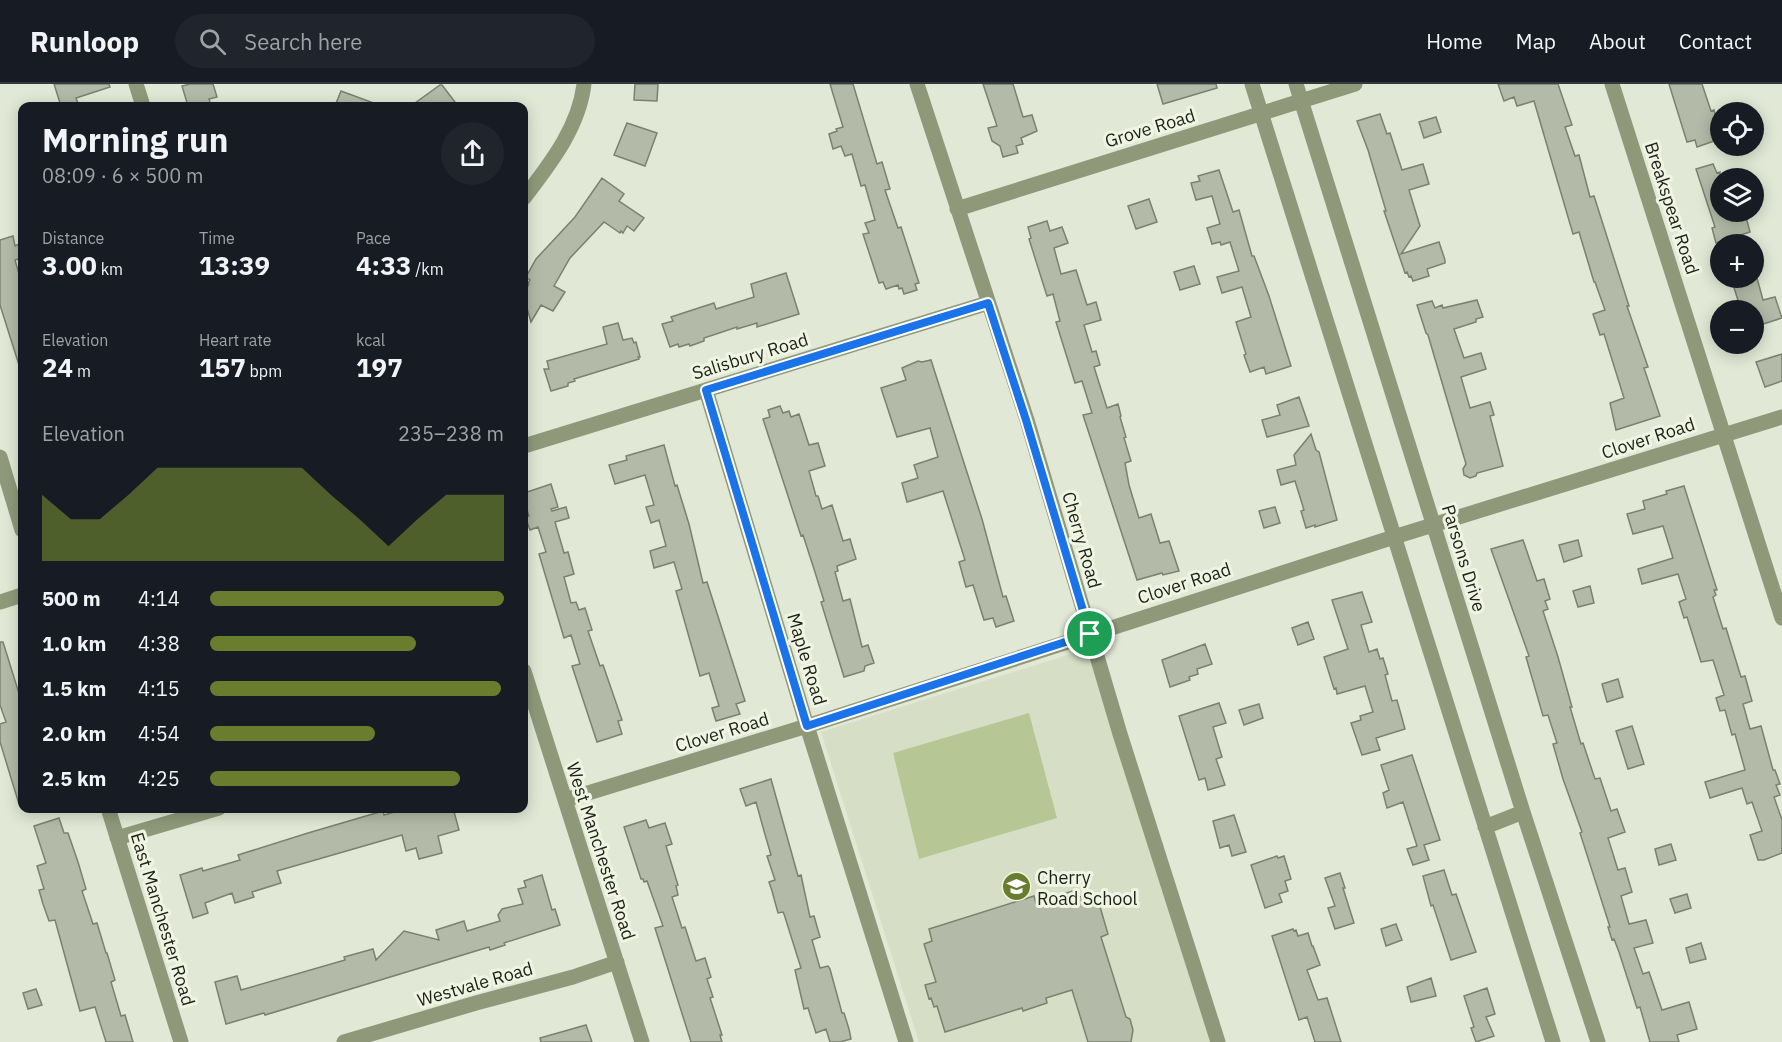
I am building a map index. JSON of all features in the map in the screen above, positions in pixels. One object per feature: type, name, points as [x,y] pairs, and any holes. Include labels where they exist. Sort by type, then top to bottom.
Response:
[{"type":"street","points":[[136,84],[142,102]]},
{"type":"street","points":[[528,193],[550,165],[572,127],[584,84]]},
{"type":"street","name":"Cherry Road","points":[[917,84],[1026,420],[1090,634],[1218,1042]]},
{"type":"street","points":[[1252,84],[1553,1042]]},
{"type":"street","name":"Parsons Drive","points":[[1296,84],[1523,812],[1598,1042]]},
{"type":"street","name":"Grove Road","points":[[957,208],[1355,84]]},
{"type":"street","name":"Breakspear Road","points":[[1612,84],[1782,618]]},
{"type":"street","name":"Salisbury Road","points":[[528,445],[988,303]]},
{"type":"street","name":"Maple Road","points":[[706,390],[807,726],[906,1042]]},
{"type":"street","name":"Clover Road","points":[[565,800],[807,726],[1394,537],[1782,417]]},
{"type":"street","points":[[0,457],[18,517]]},
{"type":"street","points":[[0,602],[18,596]]},
{"type":"street","name":"West Manchester Road","points":[[530,712],[565,800],[642,1042]]},
{"type":"street","points":[[1485,827],[1523,812]]},
{"type":"street","name":"East Manchester Road","points":[[110,813],[181,1042]]},
{"type":"street","points":[[117,838],[202,813]]},
{"type":"street","name":"Westvale Road","points":[[344,1042],[616,962]]},
{"type":"shaded area","name":"Cherry Road School","points":[[1087,649],[1211,1042],[919,1042],[821,732]]},
{"type":"green space","points":[[1029,713],[1057,818],[919,859],[893,753]]},
{"type":"building","points":[[54,84],[109,84],[110,87],[76,98],[78,102],[60,102]]},
{"type":"building","points":[[213,84],[217,97],[209,99],[210,102],[187,102],[182,86]]},
{"type":"building","points":[[635,84],[658,84],[657,101],[634,100]]},
{"type":"building","points":[[830,84],[853,84],[877,164],[882,162],[890,189],[885,190],[898,228],[901,227],[919,283],[915,284],[917,290],[904,294],[898,285],[886,289],[883,282],[879,283],[863,234],[869,233],[865,223],[875,220],[865,185],[861,186],[852,154],[845,156],[841,146],[833,149],[829,134],[843,127]]},
{"type":"building","points":[[983,84],[1013,84],[1023,117],[1032,115],[1037,131],[1021,138],[1023,144],[1016,146],[1018,153],[1003,157],[1000,146],[992,141],[988,128],[997,126]]},
{"type":"building","points":[[1157,84],[1216,84],[1217,88],[1163,104]]},
{"type":"building","points":[[1498,84],[1558,84],[1572,125],[1565,127],[1575,156],[1579,155],[1590,197],[1594,196],[1648,367],[1644,368],[1660,416],[1616,430],[1610,403],[1624,398],[1604,334],[1600,335],[1593,314],[1605,310],[1579,232],[1573,234],[1534,101],[1517,106],[1514,97],[1504,101]]},
{"type":"building","points":[[1669,84],[1702,84],[1710,108],[1710,142],[1697,147],[1695,140],[1687,142]]},
{"type":"building","points":[[442,85],[455,102],[417,102]]},
{"type":"building","points":[[341,91],[371,102],[337,102]]},
{"type":"building","points":[[1380,114],[1387,134],[1390,133],[1402,170],[1423,164],[1429,184],[1409,190],[1420,226],[1401,254],[1439,242],[1445,260],[1445,263],[1427,269],[1429,276],[1413,281],[1407,272],[1405,273],[1357,121]]},
{"type":"building","points":[[1436,117],[1441,132],[1424,138],[1419,122]]},
{"type":"building","points":[[627,123],[657,133],[645,166],[614,155]]},
{"type":"building","points":[[1713,164],[1715,168],[1710,168],[1710,212],[1696,169]]},
{"type":"building","points":[[1219,170],[1233,212],[1239,210],[1252,256],[1254,256],[1269,296],[1291,366],[1266,374],[1264,367],[1250,372],[1244,355],[1246,354],[1236,322],[1251,317],[1242,287],[1222,293],[1217,277],[1239,271],[1230,242],[1221,245],[1220,242],[1212,244],[1207,228],[1220,224],[1212,196],[1196,200],[1191,183],[1200,181],[1198,176]]},
{"type":"building","points":[[602,178],[624,194],[619,201],[644,218],[634,231],[627,226],[623,233],[604,222],[570,258],[554,286],[565,292],[553,311],[541,305],[531,322],[528,312],[528,283],[530,280],[528,273],[536,259],[575,217]]},
{"type":"building","points":[[1149,199],[1157,222],[1136,229],[1128,206]]},
{"type":"building","points":[[1047,221],[1050,231],[1062,227],[1068,243],[1054,248],[1061,274],[1076,270],[1087,305],[1096,302],[1101,320],[1084,325],[1092,352],[1096,351],[1100,365],[1094,367],[1107,408],[1118,404],[1131,461],[1125,463],[1129,485],[1139,518],[1151,514],[1160,543],[1169,541],[1179,571],[1137,580],[1083,415],[1092,413],[1082,381],[1075,383],[1056,322],[1060,321],[1053,294],[1047,296],[1029,239],[1031,238],[1028,227]]},
{"type":"building","points":[[1713,222],[1747,222],[1750,232],[1714,234],[1712,228],[1715,227]]},
{"type":"building","points":[[13,236],[15,246],[18,244],[18,259],[15,260],[18,270],[18,362],[0,305],[0,240]]},
{"type":"building","points":[[1194,266],[1200,284],[1180,290],[1174,272]]},
{"type":"building","points":[[786,273],[799,314],[757,327],[757,323],[737,329],[737,327],[704,338],[704,341],[690,346],[689,344],[679,347],[678,344],[670,347],[662,324],[673,321],[671,317],[714,303],[716,309],[754,297],[751,284]]},
{"type":"building","points":[[1734,288],[1760,288],[1763,300],[1738,300]]},
{"type":"building","points":[[1775,297],[1782,318],[1764,324],[1763,300]]},
{"type":"building","points":[[1477,300],[1483,317],[1476,319],[1476,322],[1454,329],[1464,358],[1481,353],[1486,369],[1461,377],[1470,408],[1490,402],[1494,415],[1490,416],[1503,466],[1477,473],[1476,476],[1470,478],[1464,475],[1463,469],[1466,464],[1417,305],[1432,301],[1435,308],[1442,305],[1443,308]]},
{"type":"building","points":[[618,323],[623,340],[632,338],[634,343],[636,342],[639,359],[574,379],[575,381],[568,383],[568,386],[551,391],[544,369],[549,369],[547,361],[607,344],[603,327]]},
{"type":"building","points":[[1782,354],[1782,381],[1765,387],[1756,362]]},
{"type":"building","points":[[931,360],[982,519],[1003,597],[1006,596],[1014,621],[996,627],[993,618],[984,620],[973,585],[966,587],[959,562],[965,560],[943,491],[907,502],[902,483],[918,478],[914,465],[938,457],[930,428],[897,437],[881,388],[906,380],[902,368],[918,361]]},
{"type":"building","points":[[1299,397],[1309,426],[1267,437],[1262,420],[1280,415],[1277,405]]},
{"type":"building","points":[[780,406],[783,413],[789,411],[791,417],[799,414],[809,445],[818,443],[825,466],[809,471],[816,496],[818,496],[822,509],[832,505],[843,541],[850,539],[856,559],[837,566],[838,571],[835,572],[843,601],[850,599],[862,647],[868,645],[874,663],[865,666],[864,671],[844,677],[821,602],[824,601],[814,569],[763,419],[770,417],[768,410]]},
{"type":"building","points":[[1311,434],[1316,450],[1319,452],[1337,520],[1306,528],[1301,511],[1304,510],[1295,481],[1281,485],[1277,470],[1296,465],[1294,455]]},
{"type":"building","points":[[664,445],[675,486],[677,485],[689,524],[703,583],[707,582],[745,701],[736,704],[740,714],[716,721],[712,708],[719,706],[709,673],[700,676],[676,591],[682,589],[674,562],[654,568],[650,551],[666,546],[659,520],[651,523],[646,507],[654,505],[645,475],[615,484],[609,465],[627,460],[626,456]]},
{"type":"building","points":[[551,484],[558,507],[551,509],[552,511],[566,507],[569,518],[555,522],[564,553],[568,552],[574,574],[564,577],[571,603],[576,602],[579,610],[585,608],[592,630],[588,631],[600,666],[603,665],[622,720],[618,721],[622,734],[597,742],[572,666],[580,664],[571,635],[564,638],[539,554],[546,552],[538,527],[530,530],[528,525],[528,492]]},
{"type":"building","points":[[1684,486],[1717,590],[1714,590],[1716,595],[1713,597],[1723,629],[1726,628],[1741,677],[1745,676],[1752,701],[1743,704],[1750,729],[1761,726],[1773,770],[1780,784],[1776,785],[1780,795],[1774,797],[1782,820],[1782,853],[1764,860],[1758,860],[1750,835],[1762,831],[1752,802],[1747,804],[1742,788],[1710,798],[1705,782],[1745,770],[1735,734],[1732,735],[1725,710],[1720,711],[1716,698],[1724,695],[1713,660],[1701,662],[1687,617],[1684,618],[1679,602],[1686,599],[1678,574],[1642,584],[1638,569],[1673,558],[1663,526],[1633,534],[1627,514],[1645,509],[1643,501]]},
{"type":"building","points":[[1275,507],[1280,523],[1264,528],[1259,511]]},
{"type":"building","points":[[1523,540],[1537,581],[1544,579],[1550,599],[1545,601],[1548,609],[1543,611],[1581,744],[1583,743],[1595,779],[1600,778],[1611,811],[1617,809],[1625,832],[1608,838],[1618,870],[1625,868],[1632,892],[1621,896],[1629,924],[1646,920],[1653,943],[1634,948],[1643,974],[1649,972],[1662,1010],[1689,1002],[1697,1029],[1677,1035],[1679,1042],[1650,1042],[1640,1007],[1637,1008],[1619,952],[1614,939],[1612,940],[1608,927],[1610,927],[1580,833],[1582,832],[1553,744],[1557,743],[1548,715],[1543,716],[1526,657],[1529,656],[1491,549]]},
{"type":"building","points":[[1578,540],[1582,556],[1564,562],[1559,545]]},
{"type":"building","points":[[1590,586],[1594,603],[1578,607],[1573,591]]},
{"type":"building","points":[[1362,592],[1372,622],[1361,625],[1369,652],[1377,649],[1380,659],[1383,658],[1392,701],[1397,700],[1405,729],[1376,738],[1380,750],[1362,755],[1351,723],[1361,720],[1360,716],[1373,712],[1365,686],[1337,694],[1324,657],[1348,649],[1332,600]]},
{"type":"building","points":[[1308,622],[1314,639],[1298,645],[1292,628]]},
{"type":"building","points":[[0,642],[3,642],[18,690],[18,801],[0,742],[0,724],[6,722],[0,705]]},
{"type":"building","points":[[1205,644],[1212,664],[1197,669],[1198,674],[1189,677],[1190,680],[1170,687],[1162,660]]},
{"type":"building","points":[[1618,679],[1623,697],[1607,702],[1602,684]]},
{"type":"building","points":[[1219,703],[1226,723],[1213,727],[1222,757],[1216,759],[1225,785],[1208,790],[1205,778],[1199,780],[1179,716]]},
{"type":"building","points":[[1259,704],[1263,718],[1244,725],[1239,710]]},
{"type":"building","points":[[1632,726],[1644,764],[1628,769],[1616,731]]},
{"type":"building","points":[[1412,755],[1440,840],[1424,845],[1429,860],[1413,865],[1407,849],[1417,846],[1403,802],[1387,808],[1383,793],[1389,790],[1381,765]]},
{"type":"building","points":[[771,779],[798,876],[801,875],[810,917],[814,916],[820,937],[812,940],[820,968],[828,966],[830,969],[851,1039],[830,1042],[826,1029],[816,1033],[808,1008],[804,1009],[795,970],[801,968],[784,914],[783,912],[778,913],[769,882],[775,880],[767,856],[771,855],[756,802],[746,806],[740,789]]},
{"type":"building","points":[[376,813],[384,813],[384,815],[391,813],[454,813],[459,830],[438,836],[442,853],[419,859],[416,848],[406,851],[402,835],[277,871],[281,883],[252,892],[254,897],[235,903],[232,893],[205,903],[208,913],[193,918],[180,875],[240,860],[238,855],[308,833]]},
{"type":"building","points":[[1234,815],[1246,852],[1232,856],[1229,845],[1220,848],[1213,821]]},
{"type":"building","points":[[59,818],[64,833],[68,833],[78,862],[86,889],[82,891],[93,924],[97,923],[115,980],[111,982],[121,1016],[125,1015],[133,1042],[106,1042],[95,1007],[80,1011],[55,920],[49,921],[43,904],[39,890],[44,889],[37,866],[46,863],[34,826]]},
{"type":"building","points":[[646,820],[649,828],[665,823],[672,844],[666,846],[678,885],[676,886],[678,895],[672,897],[696,961],[705,958],[711,977],[707,979],[713,997],[710,998],[722,1035],[720,1035],[722,1042],[691,1042],[655,928],[663,926],[647,881],[644,882],[641,879],[624,827]]},
{"type":"building","points":[[1671,844],[1676,860],[1659,865],[1655,849]]},
{"type":"building","points":[[1277,856],[1278,858],[1284,856],[1291,879],[1285,881],[1288,891],[1279,894],[1282,902],[1265,908],[1251,865]]},
{"type":"building","points":[[1444,870],[1452,895],[1456,894],[1476,952],[1451,960],[1433,905],[1431,906],[1423,876]]},
{"type":"building","points":[[1340,873],[1354,923],[1335,929],[1328,908],[1335,906],[1325,878]]},
{"type":"building","points":[[542,875],[552,910],[555,909],[560,925],[504,943],[505,945],[490,950],[489,947],[265,1015],[264,1013],[226,1024],[215,982],[237,976],[241,990],[345,960],[344,957],[373,949],[376,960],[404,931],[439,940],[436,930],[464,921],[467,931],[500,921],[498,915],[502,909],[523,904],[518,889],[526,887],[524,881]]},
{"type":"building","points":[[1076,890],[1078,897],[1084,896],[1086,904],[1098,900],[1108,934],[1101,937],[1126,1017],[1130,1019],[1133,1030],[1131,1042],[1088,1042],[1072,990],[1046,998],[1047,1003],[1023,1011],[1022,1008],[945,1032],[937,1006],[934,1007],[931,998],[929,999],[925,985],[936,982],[924,944],[932,941],[929,929],[1034,896],[1036,903]]},
{"type":"building","points":[[1687,894],[1691,908],[1675,913],[1670,899]]},
{"type":"building","points":[[1396,924],[1402,940],[1386,946],[1381,929]]},
{"type":"building","points":[[1296,930],[1298,936],[1308,933],[1320,965],[1307,970],[1318,1000],[1327,998],[1341,1042],[1315,1042],[1307,1017],[1299,1020],[1272,936]]},
{"type":"building","points":[[1701,943],[1706,959],[1690,963],[1686,948]]},
{"type":"building","points":[[1431,978],[1436,996],[1411,1002],[1407,987]]},
{"type":"building","points":[[1487,988],[1495,1014],[1486,1017],[1494,1036],[1476,1042],[1471,1028],[1474,1027],[1464,996]]},
{"type":"building","points":[[36,989],[42,1005],[28,1009],[23,993]]},
{"type":"building","points":[[586,1025],[592,1042],[541,1042],[540,1038]]},
{"type":"place","name":"Cherry Road School","points":[[1016,887]]},
{"type":"route","points":[[988,303],[1026,420],[1090,634],[807,726],[706,390],[988,303]]}]
